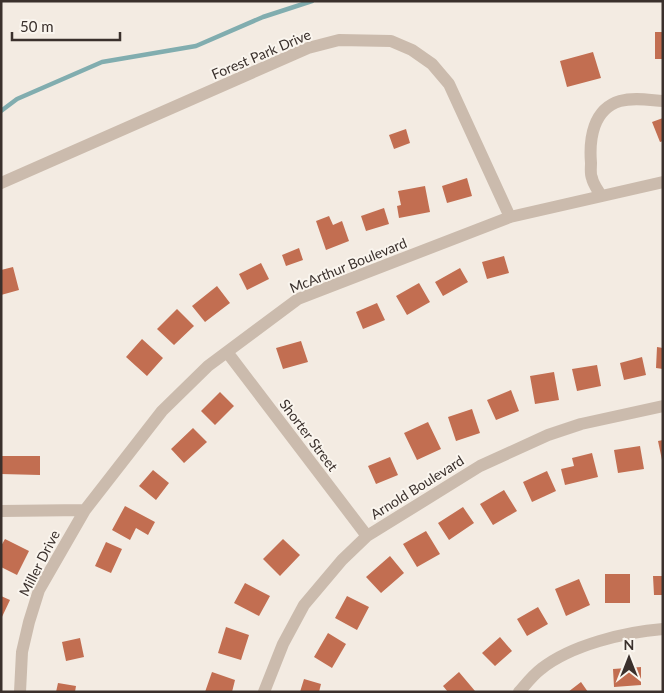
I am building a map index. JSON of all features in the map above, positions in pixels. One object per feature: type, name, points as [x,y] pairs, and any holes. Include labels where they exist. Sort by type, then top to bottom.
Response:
[{"type":"street","name":"Forest Park Drive","points":[[1,183],[308,48],[339,40],[391,40],[412,50],[432,64],[449,84],[510,217]]},
{"type":"street","points":[[601,196],[592,178],[590,151],[592,132],[597,119],[606,108],[620,101],[636,99],[663,101]]},
{"type":"street","name":"McArthur Boulevard","points":[[84,510],[162,411],[208,366],[298,299],[510,217],[663,182]]},
{"type":"street","name":"Shorter Street","points":[[226,352],[367,536]]},
{"type":"street","name":"Arnold Boulevard","points":[[264,692],[283,644],[304,605],[342,560],[367,536],[480,466],[548,435],[590,422],[663,406]]},
{"type":"street","points":[[1,511],[84,510]]},
{"type":"street","name":"Miller Drive","points":[[20,692],[22,652],[28,622],[39,590],[84,510]]},
{"type":"street","points":[[520,692],[540,669],[569,652],[599,641],[642,631],[663,629]]},
{"type":"building","points":[[655,32],[663,32],[663,59],[655,59]]},
{"type":"building","points":[[593,52],[601,78],[567,87],[560,61]]},
{"type":"building","points":[[663,118],[663,141],[660,142],[652,122]]},
{"type":"building","points":[[406,129],[410,143],[394,149],[389,135]]},
{"type":"building","points":[[467,178],[472,196],[447,203],[442,186]]},
{"type":"building","points":[[425,186],[430,212],[399,218],[397,206],[401,205],[398,191]]},
{"type":"building","points":[[384,208],[389,224],[366,231],[361,216]]},
{"type":"building","points":[[329,216],[333,225],[342,221],[349,241],[326,250],[316,221]]},
{"type":"building","points":[[299,248],[303,260],[286,266],[282,255]]},
{"type":"building","points":[[504,256],[509,273],[487,279],[482,262]]},
{"type":"building","points":[[261,263],[269,279],[247,290],[239,274]]},
{"type":"building","points":[[13,267],[19,290],[1,295],[1,270]]},
{"type":"building","points":[[460,268],[468,282],[443,296],[435,282]]},
{"type":"building","points":[[419,283],[430,302],[407,315],[396,296]]},
{"type":"building","points":[[217,286],[230,303],[205,322],[192,306]]},
{"type":"building","points":[[377,303],[385,320],[363,329],[356,312]]},
{"type":"building","points":[[177,309],[194,326],[174,345],[157,329]]},
{"type":"building","points":[[142,339],[163,358],[147,376],[126,357]]},
{"type":"building","points":[[301,341],[308,362],[283,369],[276,348]]},
{"type":"building","points":[[657,347],[663,348],[663,369],[656,368]]},
{"type":"building","points":[[642,357],[646,375],[624,380],[620,363]]},
{"type":"building","points":[[597,365],[601,386],[577,391],[572,369]]},
{"type":"building","points":[[554,372],[559,400],[535,404],[530,376]]},
{"type":"building","points":[[511,390],[519,411],[496,420],[487,400]]},
{"type":"building","points":[[220,392],[234,406],[215,425],[201,411]]},
{"type":"building","points":[[472,409],[480,433],[456,441],[448,417]]},
{"type":"building","points":[[428,422],[441,449],[417,460],[404,433]]},
{"type":"building","points":[[193,428],[207,442],[184,463],[171,449]]},
{"type":"building","points":[[663,440],[663,460],[662,460],[658,441]]},
{"type":"building","points":[[640,446],[644,469],[618,473],[614,450]]},
{"type":"building","points":[[592,453],[598,477],[565,485],[561,469],[574,466],[572,458]]},
{"type":"building","points":[[1,456],[40,456],[40,475],[1,474]]},
{"type":"building","points":[[390,457],[398,475],[376,484],[368,466]]},
{"type":"building","points":[[153,470],[169,483],[156,500],[139,486]]},
{"type":"building","points":[[547,471],[556,491],[532,502],[523,482]]},
{"type":"building","points":[[504,490],[517,511],[493,525],[480,504]]},
{"type":"building","points":[[125,506],[155,522],[148,535],[136,528],[130,540],[112,530]]},
{"type":"building","points":[[463,507],[474,523],[449,540],[438,523]]},
{"type":"building","points":[[426,531],[440,554],[417,567],[403,544]]},
{"type":"building","points":[[5,539],[29,551],[17,575],[1,567],[1,546]]},
{"type":"building","points":[[283,539],[300,555],[280,576],[263,559]]},
{"type":"building","points":[[106,542],[122,549],[111,573],[95,566]]},
{"type":"building","points":[[390,556],[404,573],[381,593],[366,577]]},
{"type":"building","points":[[605,574],[630,574],[630,603],[605,603]]},
{"type":"building","points":[[653,576],[663,576],[663,595],[654,595]]},
{"type":"building","points":[[579,579],[590,605],[566,616],[555,589]]},
{"type":"building","points":[[245,583],[270,596],[259,616],[234,603]]},
{"type":"building","points":[[1,596],[10,600],[1,619]]},
{"type":"building","points":[[347,596],[369,607],[357,630],[335,618]]},
{"type":"building","points":[[538,607],[548,624],[527,636],[517,619]]},
{"type":"building","points":[[226,627],[249,635],[241,660],[218,653]]},
{"type":"building","points":[[328,633],[346,644],[332,668],[314,657]]},
{"type":"building","points":[[500,637],[512,651],[495,666],[482,653]]},
{"type":"building","points":[[80,638],[84,657],[66,661],[62,642]]},
{"type":"building","points":[[641,667],[641,685],[614,687],[613,669]]},
{"type":"building","points":[[212,672],[235,680],[232,692],[205,692]]},
{"type":"building","points":[[459,672],[474,692],[448,692],[443,686]]},
{"type":"building","points":[[304,679],[321,684],[319,692],[300,692]]},
{"type":"building","points":[[581,682],[588,692],[568,692]]},
{"type":"building","points":[[58,683],[76,686],[75,692],[56,692]]},
{"type":"waterway","points":[[1,111],[17,99],[102,62],[196,46],[263,17],[312,1]]}]
